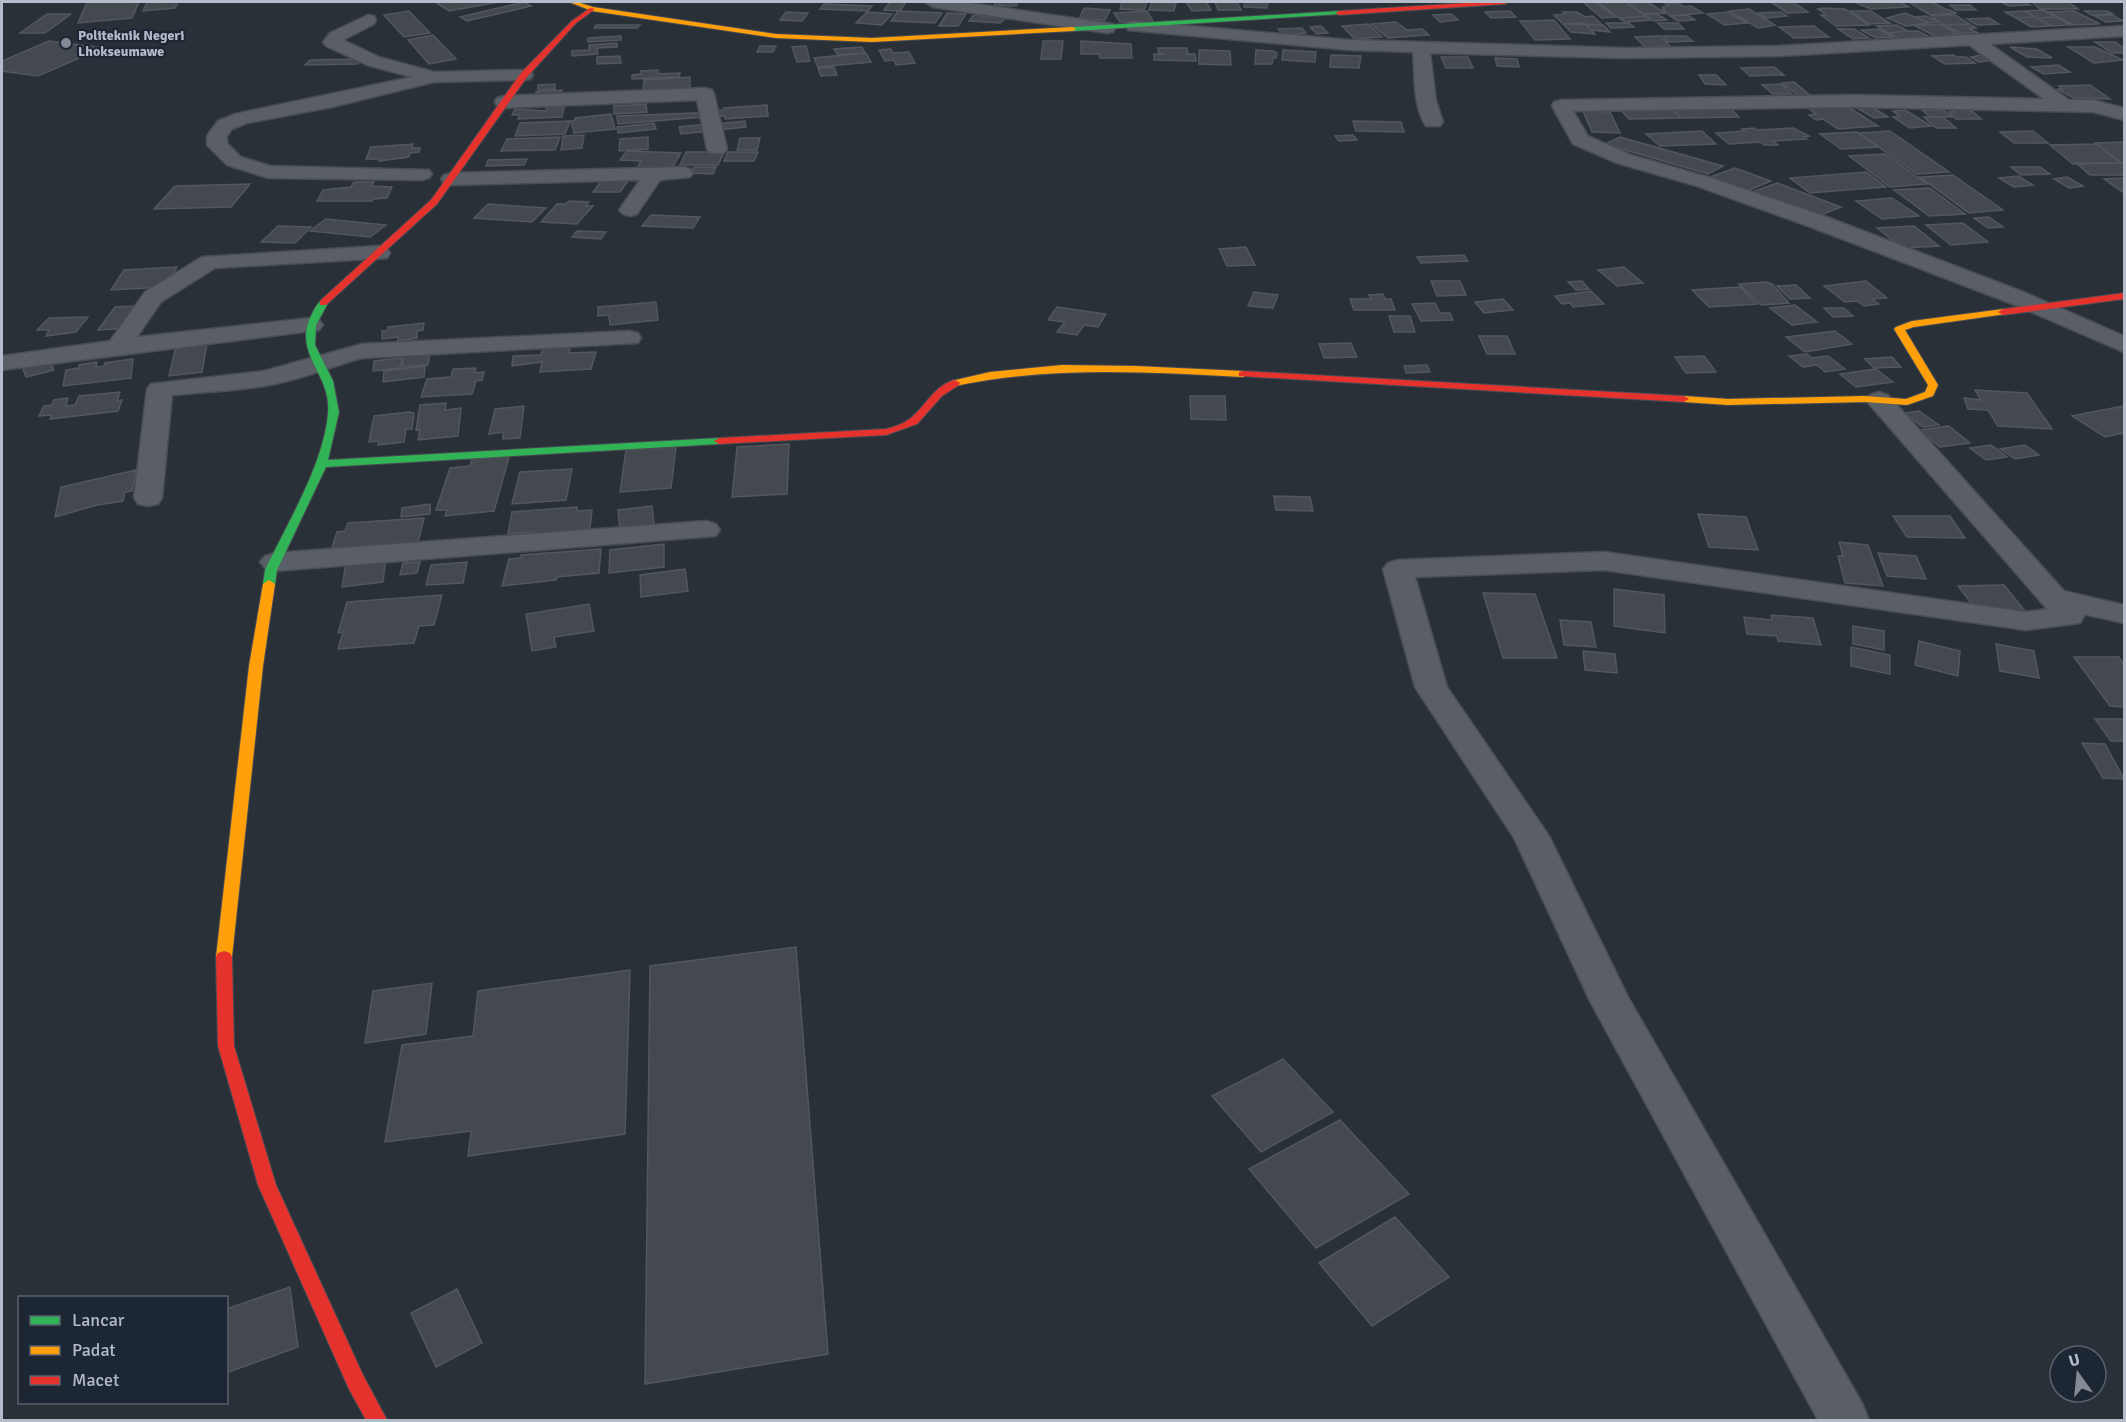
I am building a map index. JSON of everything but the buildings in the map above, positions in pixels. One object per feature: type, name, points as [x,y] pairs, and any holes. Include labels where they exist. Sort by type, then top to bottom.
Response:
[{"type":"main road","points":[[572,2],[592,9],[636,17],[704,22]]},
{"type":"main road","points":[[611,2],[776,36],[872,40],[1107,28],[1504,2]]},
{"type":"main road","points":[[377,1420],[356,1382],[267,1185],[226,1046],[224,946],[256,666],[271,570],[322,464],[334,412],[328,381],[310,345],[311,325],[324,301],[434,202],[524,75],[574,22],[592,9]]},
{"type":"main road","points":[[322,464],[886,432],[902,428],[915,420],[938,394],[951,384],[982,376],[1091,368],[1443,384],[1728,402],[1879,400],[1907,402],[1929,394],[1933,385],[1899,329],[1912,324],[2124,296]]},
{"type":"street","points":[[933,2],[1107,28]]},
{"type":"street","points":[[368,20],[336,37],[332,42],[373,61],[434,77]]},
{"type":"street","points":[[1134,26],[1350,45],[1704,53],[1779,51],[2124,31]]},
{"type":"street","points":[[1972,39],[2065,106]]},
{"type":"street","points":[[1420,48],[1427,101],[1433,122]]},
{"type":"street","points":[[1704,53],[1720,67]]},
{"type":"street","points":[[422,174],[268,172],[234,161],[217,145],[217,136],[225,125],[242,118],[332,101],[434,77],[524,75]]},
{"type":"street","points":[[504,102],[705,94],[717,149]]},
{"type":"street","points":[[2124,114],[2092,106],[1855,101],[1751,95],[1561,106],[1580,140],[1624,159],[1704,182],[1816,221],[2124,345]]},
{"type":"street","points":[[451,179],[683,173]]},
{"type":"street","points":[[630,210],[654,174]]},
{"type":"street","points":[[118,347],[153,297],[210,262],[379,253]]},
{"type":"street","points":[[3,363],[311,325]]},
{"type":"street","points":[[148,498],[160,390],[264,379],[362,351],[628,338]]},
{"type":"street","points":[[1844,1420],[1610,1001],[1531,836],[1431,687],[1398,569],[1604,561],[2026,621],[2069,616],[1879,400]]},
{"type":"street","points":[[275,562],[706,530]]},
{"type":"street","points":[[2053,598],[2124,614]]},
{"type":"traffic: fast","points":[[1073,29],[1339,13]]},
{"type":"traffic: fast","points":[[269,584],[271,570],[322,464],[334,412],[328,381],[310,345],[311,325],[323,303]]},
{"type":"traffic: fast","points":[[322,464],[719,441]]},
{"type":"traffic: slow","points":[[572,2],[592,9],[776,36],[872,40],[1073,29]]},
{"type":"traffic: slow","points":[[1684,399],[1728,402],[1865,399],[1907,402],[1929,394],[1933,385],[1899,329],[1912,324],[2003,312]]},
{"type":"traffic: slow","points":[[955,383],[1026,371],[1062,369],[1135,369],[1243,374]]},
{"type":"traffic: slow","points":[[224,957],[256,666],[269,584]]},
{"type":"traffic: jam","points":[[1339,13],[1505,2]]},
{"type":"traffic: jam","points":[[323,303],[434,202],[524,75],[574,22],[592,9]]},
{"type":"traffic: jam","points":[[2003,312],[2124,296]]},
{"type":"traffic: jam","points":[[1243,374],[1684,399]]},
{"type":"traffic: jam","points":[[719,441],[886,432],[913,422],[938,394],[955,383]]},
{"type":"traffic: jam","points":[[224,957],[226,1046],[267,1185],[356,1382],[377,1420]]},
{"type":"place","name":"Politeknik Negeri Lhokseumawe","points":[[66,43]]}]
